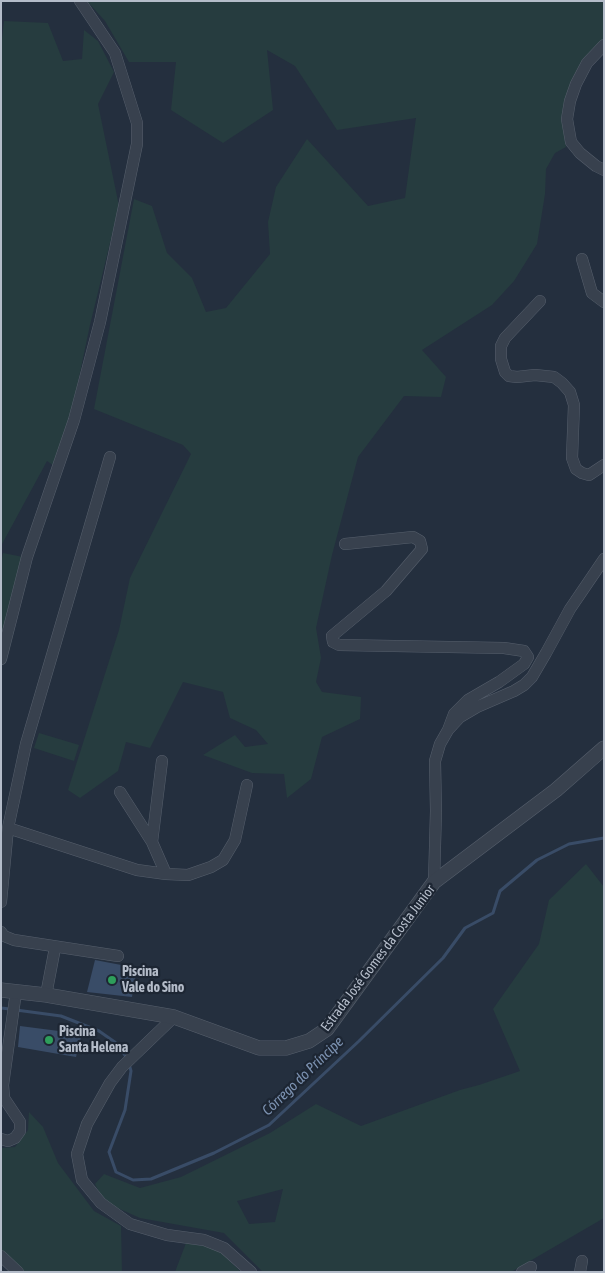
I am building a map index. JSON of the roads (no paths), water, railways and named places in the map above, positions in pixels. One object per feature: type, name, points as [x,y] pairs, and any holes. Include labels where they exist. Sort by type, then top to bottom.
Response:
[{"type":"street","points":[[1,659],[27,557],[74,420],[100,322],[137,144],[138,123],[115,53],[80,1]]},
{"type":"street","points":[[604,45],[587,63],[576,84],[570,101],[567,119],[571,142],[580,153],[604,170]]},
{"type":"street","points":[[582,259],[592,293],[604,302]]},
{"type":"street","points":[[540,301],[505,338],[501,346],[501,359],[505,372],[508,376],[517,378],[535,374],[554,377],[562,383],[570,392],[574,405],[572,458],[576,469],[589,475],[604,465]]},
{"type":"street","points":[[1,902],[8,828],[26,744],[110,457]]},
{"type":"street","points":[[345,544],[413,537],[420,540],[422,549],[386,591],[332,636],[333,642],[339,645],[504,648],[524,651],[528,657],[524,664],[499,682],[468,700],[454,714],[440,744],[435,761],[434,882]]},
{"type":"street","points":[[448,730],[460,717],[524,685],[532,677],[570,609],[604,559]]},
{"type":"street","name":"Estrada José Gomes da Costa Junior","points":[[1,990],[15,998],[46,995],[174,1017],[259,1048],[286,1048],[309,1041],[327,1029],[434,882],[556,790],[604,748]]},
{"type":"street","points":[[152,842],[162,761]]},
{"type":"street","points":[[8,828],[137,870],[188,875],[211,867],[223,860],[235,840],[247,785]]},
{"type":"street","points":[[120,792],[152,842],[166,874]]},
{"type":"street","points":[[1,932],[4,936],[14,940],[55,948],[118,956]]},
{"type":"street","points":[[46,995],[55,948]]},
{"type":"street","points":[[1,1139],[8,1141],[15,1138],[20,1131],[20,1122],[4,1098],[3,1084],[3,1068],[15,998]]},
{"type":"street","points":[[174,1017],[122,1066],[110,1083],[87,1124],[77,1154],[82,1180],[101,1203],[130,1224],[167,1235],[204,1240],[224,1248],[251,1272]]},
{"type":"street","points":[[1,1256],[18,1272]]},
{"type":"water","name":"Piscina Vale do Sino","points":[[95,960],[137,968],[132,997],[87,992]]},
{"type":"water","name":"Piscina Santa Helena","points":[[20,1026],[82,1034],[76,1057],[18,1047]]},
{"type":"waterway","name":"Córrego do Príncipe","points":[[129,1064],[131,1071],[125,1110],[109,1152],[116,1172],[133,1180],[151,1179],[214,1153],[269,1125],[359,1041],[443,958],[465,928],[493,913],[500,891],[537,860],[569,844],[604,838]]},
{"type":"waterway","name":"Córrego do Príncipe","points":[[1,1008],[10,1009]]},
{"type":"waterway","name":"Córrego do Príncipe","points":[[16,1010],[61,1016],[99,1031],[119,1045],[127,1059]]},
{"type":"place","name":"Piscina Vale do Sino","points":[[112,980]]},
{"type":"place","name":"Piscina Santa Helena","points":[[49,1040]]}]
